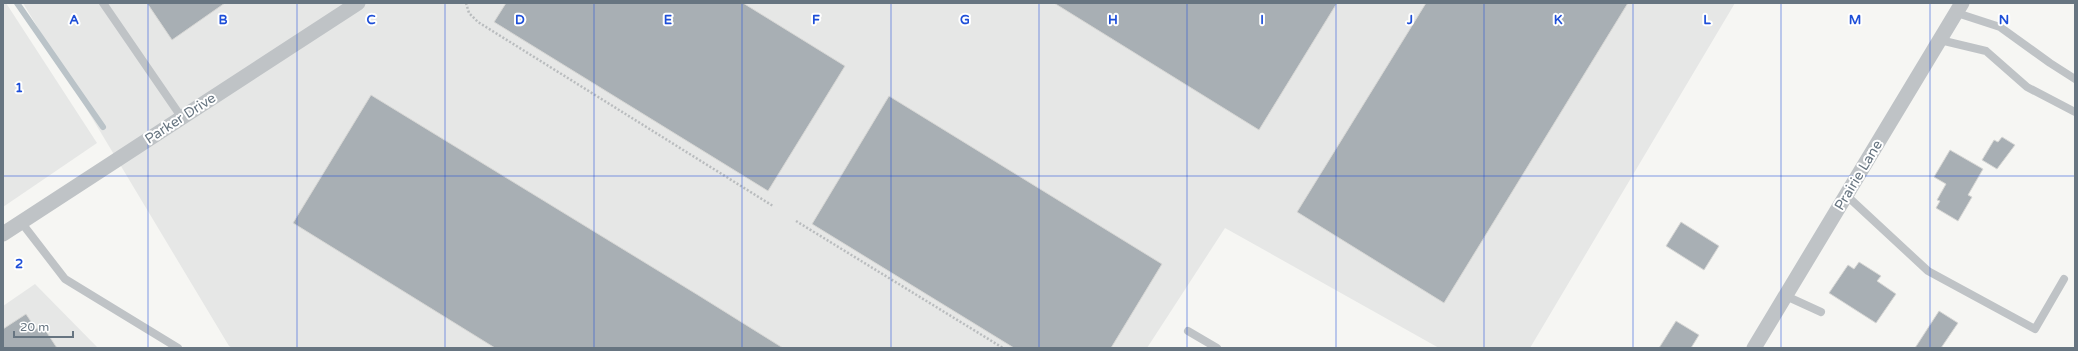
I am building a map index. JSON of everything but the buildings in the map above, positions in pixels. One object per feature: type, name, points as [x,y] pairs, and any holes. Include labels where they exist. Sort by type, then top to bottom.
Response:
[{"type":"street","name":"Parker Drive","points":[[3,234],[358,3]]},
{"type":"street","name":"Prairie Lane","points":[[1754,348],[1960,8]]},
{"type":"lane","points":[[103,3],[182,118]]},
{"type":"lane","points":[[1960,8],[2000,28],[2075,79]]},
{"type":"lane","points":[[1940,40],[1986,52],[2027,87],[2075,112]]},
{"type":"lane","points":[[1846,195],[1928,271],[2035,330],[2064,279]]},
{"type":"lane","points":[[21,222],[65,279],[178,348]]},
{"type":"lane","points":[[1786,296],[1821,312]]},
{"type":"lane","points":[[1188,331],[1217,348]]},
{"type":"path","points":[[466,3],[469,13],[478,22],[773,206]]},
{"type":"path","points":[[796,220],[1003,348]]},
{"type":"shaded area","points":[[3,3],[6,3],[97,143],[3,207]]},
{"type":"shaded area","points":[[23,3],[1735,3],[1530,348],[1439,348],[1225,228],[1147,348],[232,348],[229,346]]},
{"type":"shaded area","points":[[35,284],[98,348],[3,348],[3,306]]},
{"type":"waterway","points":[[17,3],[103,127]]}]
